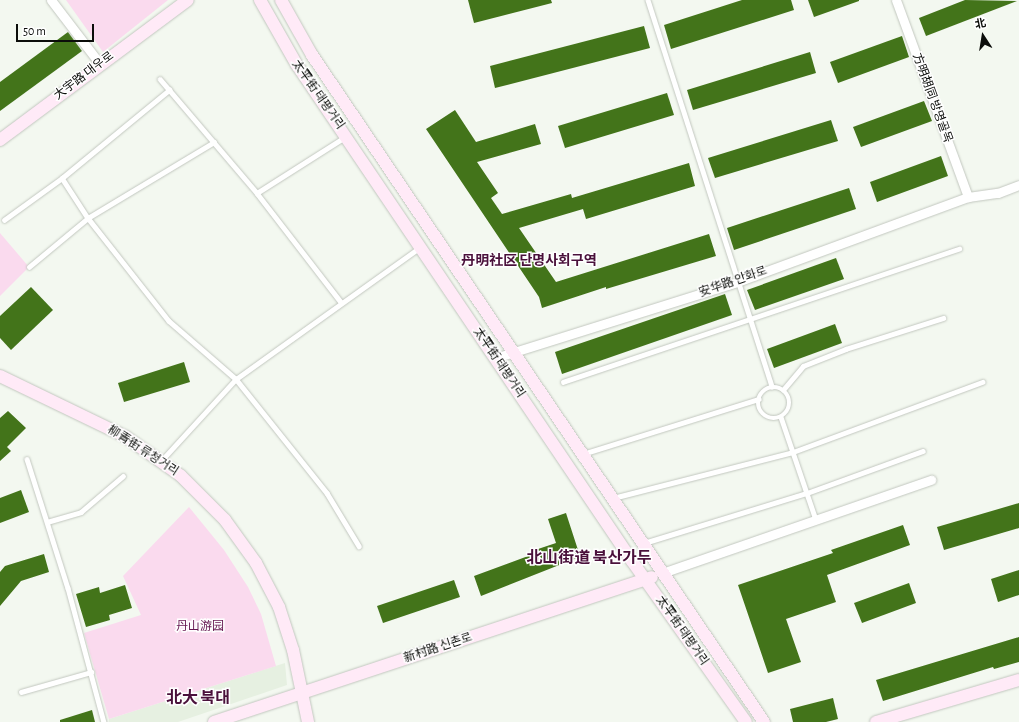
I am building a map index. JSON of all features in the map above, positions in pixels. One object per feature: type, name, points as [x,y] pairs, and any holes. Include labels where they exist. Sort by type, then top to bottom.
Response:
[{"type":"main road","name":"大宇路 대우로","points":[[0,140],[100,64],[188,0]]},
{"type":"main road","name":"太平街 태평거리","points":[[260,0],[297,65],[347,136],[495,358],[646,579],[746,722]]},
{"type":"main road","name":"太平街 태평거리","points":[[281,0],[312,55],[511,352],[764,722]]},
{"type":"main road","name":"柳青街 류청거리","points":[[0,376],[126,437],[162,461],[225,520],[256,563],[279,607],[293,650],[308,722]]},
{"type":"main road","name":"新村路 신촌로","points":[[214,722],[662,573]]},
{"type":"main road","points":[[876,722],[1019,680]]},
{"type":"street","points":[[51,0],[100,64]]},
{"type":"street","name":"方明胡同 방명골목","points":[[896,0],[968,197]]},
{"type":"street","name":"安华路 안화로","points":[[495,358],[737,282],[968,197],[998,193],[1019,185]]},
{"type":"street","points":[[662,573],[931,480]]},
{"type":"lane","points":[[648,0],[749,321],[772,387]]},
{"type":"lane","points":[[160,78],[257,193],[341,302]]},
{"type":"lane","points":[[4,220],[62,178],[169,90]]},
{"type":"lane","points":[[257,193],[347,136]]},
{"type":"lane","points":[[30,267],[88,218],[214,142]]},
{"type":"lane","points":[[62,178],[88,218],[169,321],[236,379],[327,493],[359,546]]},
{"type":"lane","points":[[162,461],[236,379],[341,302],[421,247]]},
{"type":"lane","points":[[563,382],[749,321],[959,249]]},
{"type":"lane","points":[[783,390],[803,366],[846,349],[943,318]]},
{"type":"lane","points":[[611,498],[793,452],[982,382]]},
{"type":"lane","points":[[581,454],[759,399],[764,391],[772,387],[783,390],[790,404],[781,417],[771,418],[762,414],[759,399]]},
{"type":"lane","points":[[781,417],[816,520]]},
{"type":"lane","points":[[642,544],[807,493],[922,451]]},
{"type":"lane","points":[[26,459],[47,522],[91,672],[104,722]]},
{"type":"lane","points":[[47,522],[81,512],[123,476]]},
{"type":"lane","points":[[21,692],[91,672]]},
{"type":"shaded area","points":[[285,663],[287,685],[178,722],[109,722],[109,719]]},
{"type":"green space","points":[[66,0],[168,0],[103,52]]},
{"type":"green space","points":[[0,233],[29,267],[0,296]]},
{"type":"green space","name":"丹山游园","points":[[189,507],[224,550],[248,587],[261,614],[276,666],[109,719],[84,633],[141,615],[123,576]]},
{"type":"building","points":[[468,0],[551,0],[552,3],[474,23]]},
{"type":"building","points":[[742,0],[791,0],[794,10],[671,49],[664,25]]},
{"type":"building","points":[[808,0],[859,0],[859,1],[814,17]]},
{"type":"building","points":[[965,0],[1017,1],[926,36],[919,18]]},
{"type":"building","points":[[644,26],[650,48],[495,88],[490,66]]},
{"type":"building","points":[[68,32],[82,51],[0,111],[0,82]]},
{"type":"building","points":[[902,36],[909,57],[838,83],[830,62]]},
{"type":"building","points":[[810,52],[816,73],[693,110],[687,90]]},
{"type":"building","points":[[667,93],[674,115],[565,148],[558,126]]},
{"type":"building","points":[[924,101],[932,121],[861,147],[853,127]]},
{"type":"building","points":[[455,110],[476,142],[535,124],[541,144],[477,162],[498,193],[491,198],[502,214],[571,194],[572,198],[689,163],[695,186],[586,219],[583,209],[519,228],[556,282],[709,234],[716,256],[606,289],[606,287],[542,308],[539,297],[426,129]]},
{"type":"building","points":[[831,120],[838,141],[715,178],[708,158]]},
{"type":"building","points":[[941,156],[948,176],[877,202],[870,182]]},
{"type":"building","points":[[849,188],[856,209],[734,250],[727,228]]},
{"type":"building","points":[[836,258],[844,279],[755,310],[747,290]]},
{"type":"building","points":[[31,287],[53,310],[11,350],[0,338],[0,316]]},
{"type":"building","points":[[725,294],[732,315],[562,374],[555,352]]},
{"type":"building","points":[[835,324],[842,343],[774,368],[767,349]]},
{"type":"building","points":[[184,362],[190,382],[124,402],[118,383]]},
{"type":"building","points":[[8,411],[26,428],[7,447],[11,451],[0,461],[0,418]]},
{"type":"building","points":[[21,490],[29,512],[0,523],[0,498]]},
{"type":"building","points":[[1019,503],[1019,528],[944,550],[937,527]]},
{"type":"building","points":[[566,513],[578,550],[577,558],[481,596],[474,576],[539,552],[538,549],[556,543],[548,519]]},
{"type":"building","points":[[903,525],[910,545],[827,575],[836,602],[786,619],[801,662],[768,673],[738,585],[833,553],[831,550]]},
{"type":"building","points":[[44,554],[49,572],[21,581],[0,606],[0,572],[5,566]]},
{"type":"building","points":[[1019,570],[1019,595],[998,602],[991,579]]},
{"type":"building","points":[[454,580],[460,597],[383,623],[377,606]]},
{"type":"building","points":[[909,583],[916,603],[862,623],[854,603]]},
{"type":"building","points":[[125,585],[132,608],[109,615],[110,620],[86,627],[76,594],[99,587],[100,593]]},
{"type":"building","points":[[1019,637],[1019,662],[994,669],[993,667],[883,701],[876,680]]},
{"type":"building","points":[[833,698],[838,719],[826,722],[793,722],[790,709]]},
{"type":"building","points":[[92,710],[95,722],[60,722],[60,720]]},
{"type":"district","name":"丹明社区 단명사회구역","points":[[529,261]]},
{"type":"district","name":"北山街道 북산가두","points":[[589,558]]},
{"type":"district","name":"北大 북대","points":[[198,698]]}]
